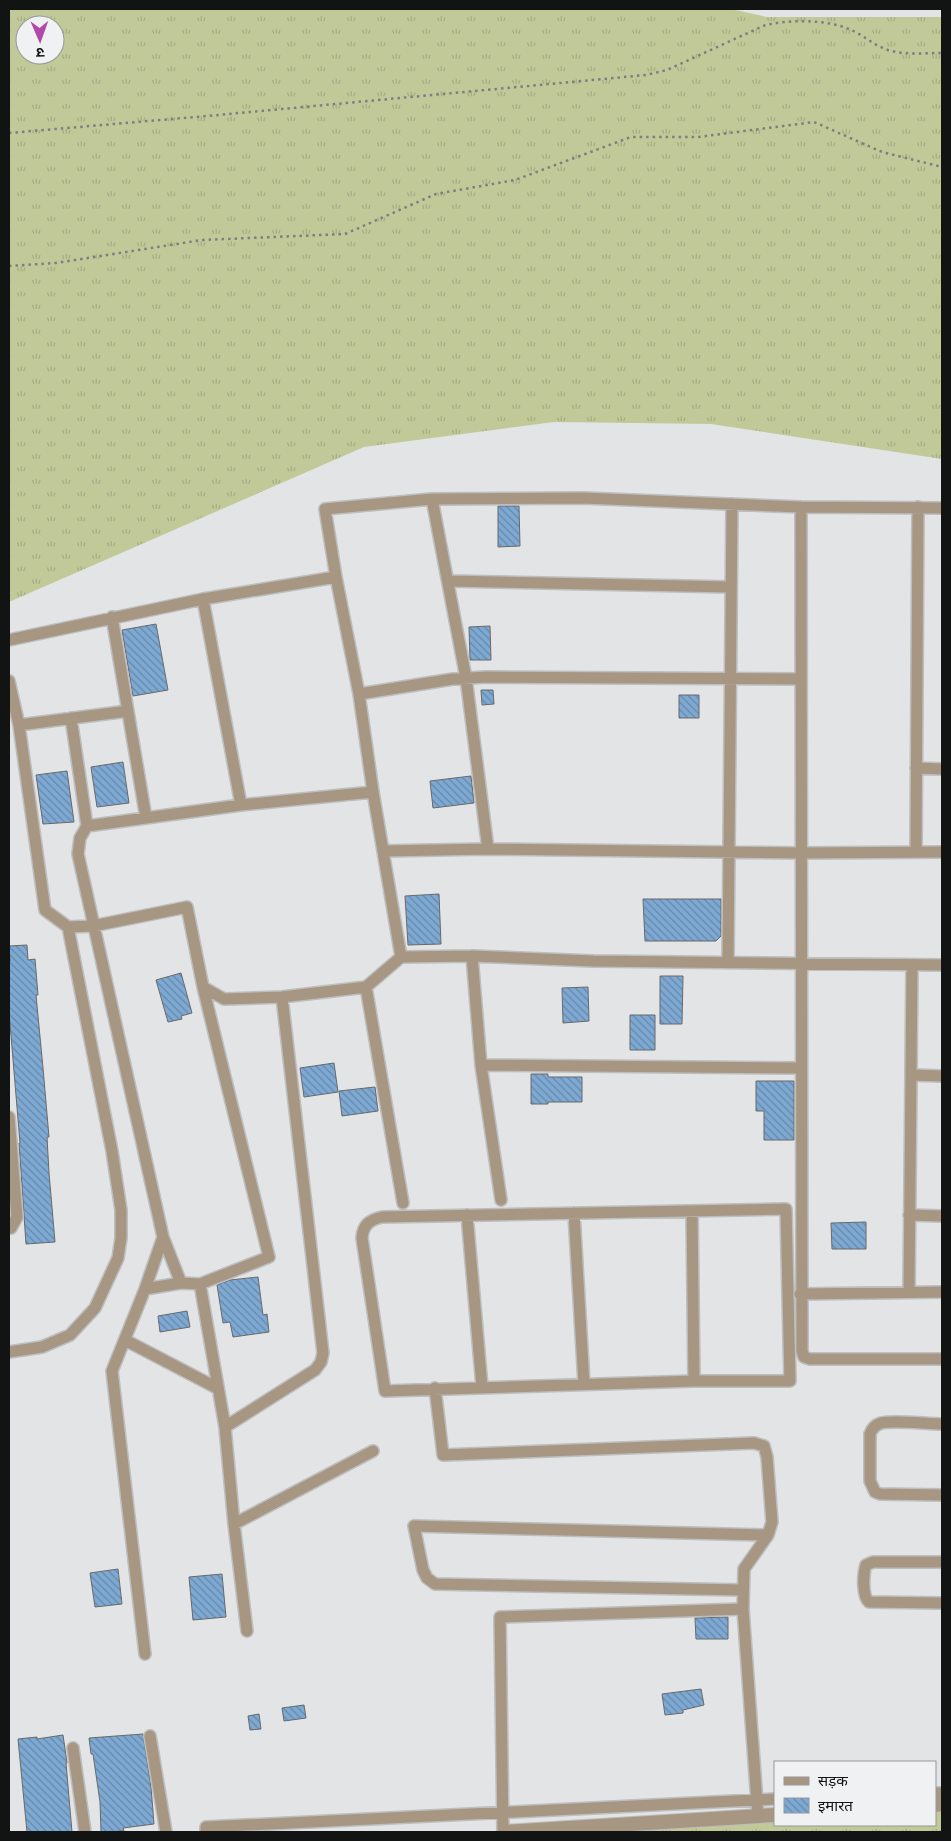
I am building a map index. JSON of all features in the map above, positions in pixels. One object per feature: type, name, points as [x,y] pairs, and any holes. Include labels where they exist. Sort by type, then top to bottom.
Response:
[{"type":"street","points":[[401,957],[373,792],[359,694],[336,577],[325,508],[432,499],[583,498],[801,507],[942,508]]},
{"type":"street","points":[[432,499],[466,678],[488,849]]},
{"type":"street","points":[[728,963],[728,851],[732,679],[732,504]]},
{"type":"street","points":[[801,507],[800,1294],[802,1351],[806,1358],[942,1359]]},
{"type":"street","points":[[916,852],[918,507]]},
{"type":"street","points":[[9,640],[203,599],[336,577]]},
{"type":"street","points":[[448,581],[731,587]]},
{"type":"street","points":[[203,599],[241,805]]},
{"type":"street","points":[[112,617],[146,818]]},
{"type":"street","points":[[359,694],[466,678],[486,677],[801,679]]},
{"type":"street","points":[[9,681],[19,725],[45,910],[68,927],[93,926],[187,907],[203,987],[268,1257],[200,1284],[181,1283],[145,1289]]},
{"type":"street","points":[[19,725],[128,711]]},
{"type":"street","points":[[71,718],[87,826],[78,844],[78,854],[163,1237],[181,1283]]},
{"type":"street","points":[[916,768],[942,769]]},
{"type":"street","points":[[87,826],[241,805],[373,792]]},
{"type":"street","points":[[383,851],[488,849],[801,853],[942,852]]},
{"type":"street","points":[[9,1352],[42,1347],[70,1335],[95,1308],[118,1258],[121,1238],[121,1210],[112,1151],[68,927]]},
{"type":"street","points":[[203,987],[224,999],[282,997],[366,987],[401,957],[472,956],[593,961],[942,965]]},
{"type":"street","points":[[472,956],[481,1065],[502,1200]]},
{"type":"street","points":[[908,1292],[912,965]]},
{"type":"street","points":[[366,987],[403,1203]]},
{"type":"street","points":[[225,1427],[315,1370],[321,1362],[323,1353],[282,997]]},
{"type":"street","points":[[481,1065],[800,1068]]},
{"type":"street","points":[[911,1076],[942,1076]]},
{"type":"street","points":[[9,1116],[17,1217],[11,1228],[9,1228]]},
{"type":"street","points":[[786,1209],[790,1381],[694,1381],[385,1391],[362,1238],[362,1230],[367,1223],[382,1217],[574,1213],[786,1209]]},
{"type":"street","points":[[692,1211],[694,1381]]},
{"type":"street","points":[[574,1213],[584,1384]]},
{"type":"street","points":[[467,1215],[482,1387]]},
{"type":"street","points":[[909,1215],[942,1216]]},
{"type":"street","points":[[145,1654],[112,1371],[145,1289],[163,1237]]},
{"type":"street","points":[[200,1284],[225,1427],[247,1632]]},
{"type":"street","points":[[800,1294],[942,1292]]},
{"type":"street","points":[[125,1340],[217,1388]]},
{"type":"street","points":[[435,1388],[443,1455],[759,1444],[766,1451],[772,1522],[768,1535],[744,1569],[743,1590],[758,1816]]},
{"type":"street","points":[[942,1424],[886,1423],[875,1426],[870,1434],[870,1482],[875,1492],[880,1494],[942,1495]]},
{"type":"street","points":[[234,1524],[373,1452]]},
{"type":"street","points":[[743,1590],[435,1584],[427,1578],[424,1570],[414,1526],[768,1535]]},
{"type":"street","points":[[942,1562],[873,1562],[866,1565],[864,1571],[865,1596],[869,1602],[942,1603]]},
{"type":"street","points":[[743,1609],[500,1617],[502,1813],[504,1832],[774,1815]]},
{"type":"street","points":[[150,1736],[166,1832]]},
{"type":"street","points":[[73,1748],[85,1832]]},
{"type":"street","points":[[206,1832],[206,1827],[774,1799]]},
{"type":"path","points":[[9,133],[646,75],[668,70],[775,22],[837,24],[852,30],[882,48],[892,51],[942,53]]},
{"type":"path","points":[[9,266],[56,263],[202,240],[344,234],[436,194],[515,180],[631,137],[698,137],[814,122],[882,152],[942,167]]},
{"type":"green space","points":[[9,9],[731,9],[767,17],[942,17],[942,459],[711,424],[554,422],[364,447],[9,602]]},
{"type":"green space","points":[[942,1803],[942,1832],[564,1832],[774,1816],[774,1826],[936,1826],[936,1804]]},
{"type":"building","points":[[498,506],[519,506],[520,546],[498,547]]},
{"type":"building","points":[[156,624],[168,690],[133,696],[122,630]]},
{"type":"building","points":[[490,626],[491,660],[470,660],[469,627]]},
{"type":"building","points":[[481,690],[493,690],[494,704],[482,705]]},
{"type":"building","points":[[679,695],[699,695],[699,718],[679,718]]},
{"type":"building","points":[[123,762],[129,803],[97,807],[91,767]]},
{"type":"building","points":[[67,771],[74,822],[43,824],[36,775]]},
{"type":"building","points":[[471,776],[474,803],[433,808],[430,781]]},
{"type":"building","points":[[439,894],[441,944],[408,945],[405,896]]},
{"type":"building","points":[[643,899],[721,899],[721,936],[716,941],[645,941]]},
{"type":"building","points":[[27,945],[28,960],[35,959],[38,995],[36,995],[49,1137],[47,1137],[49,1173],[55,1242],[26,1244],[9,1012],[9,946]]},
{"type":"building","points":[[181,973],[192,1013],[181,1016],[182,1019],[168,1022],[156,980]]},
{"type":"building","points":[[660,976],[683,976],[682,1024],[660,1024]]},
{"type":"building","points":[[588,987],[589,1021],[563,1023],[562,988]]},
{"type":"building","points":[[630,1015],[655,1015],[655,1050],[630,1050]]},
{"type":"building","points":[[334,1063],[338,1092],[304,1097],[300,1068]]},
{"type":"building","points":[[531,1074],[548,1074],[548,1077],[582,1077],[582,1102],[531,1104]]},
{"type":"building","points":[[756,1081],[794,1081],[794,1140],[764,1140],[764,1111],[756,1111]]},
{"type":"building","points":[[375,1087],[378,1111],[342,1116],[339,1091]]},
{"type":"building","points":[[866,1222],[866,1249],[832,1249],[831,1223]]},
{"type":"building","points":[[258,1277],[263,1315],[267,1314],[269,1332],[233,1337],[230,1322],[223,1323],[217,1285],[230,1280]]},
{"type":"building","points":[[187,1311],[190,1327],[160,1332],[158,1316]]},
{"type":"building","points":[[118,1569],[122,1604],[95,1607],[90,1573]]},
{"type":"building","points":[[222,1574],[226,1617],[193,1620],[189,1577]]},
{"type":"building","points":[[728,1617],[728,1639],[696,1639],[695,1618]]},
{"type":"building","points":[[701,1689],[704,1705],[683,1710],[683,1713],[665,1715],[662,1694]]},
{"type":"building","points":[[304,1705],[306,1718],[284,1721],[282,1708]]},
{"type":"building","points":[[259,1714],[261,1729],[250,1730],[248,1716]]},
{"type":"building","points":[[143,1734],[151,1787],[154,1824],[123,1828],[124,1831],[101,1832],[100,1802],[89,1738]]},
{"type":"building","points":[[63,1735],[72,1832],[27,1832],[18,1739],[37,1737],[37,1739]]}]
